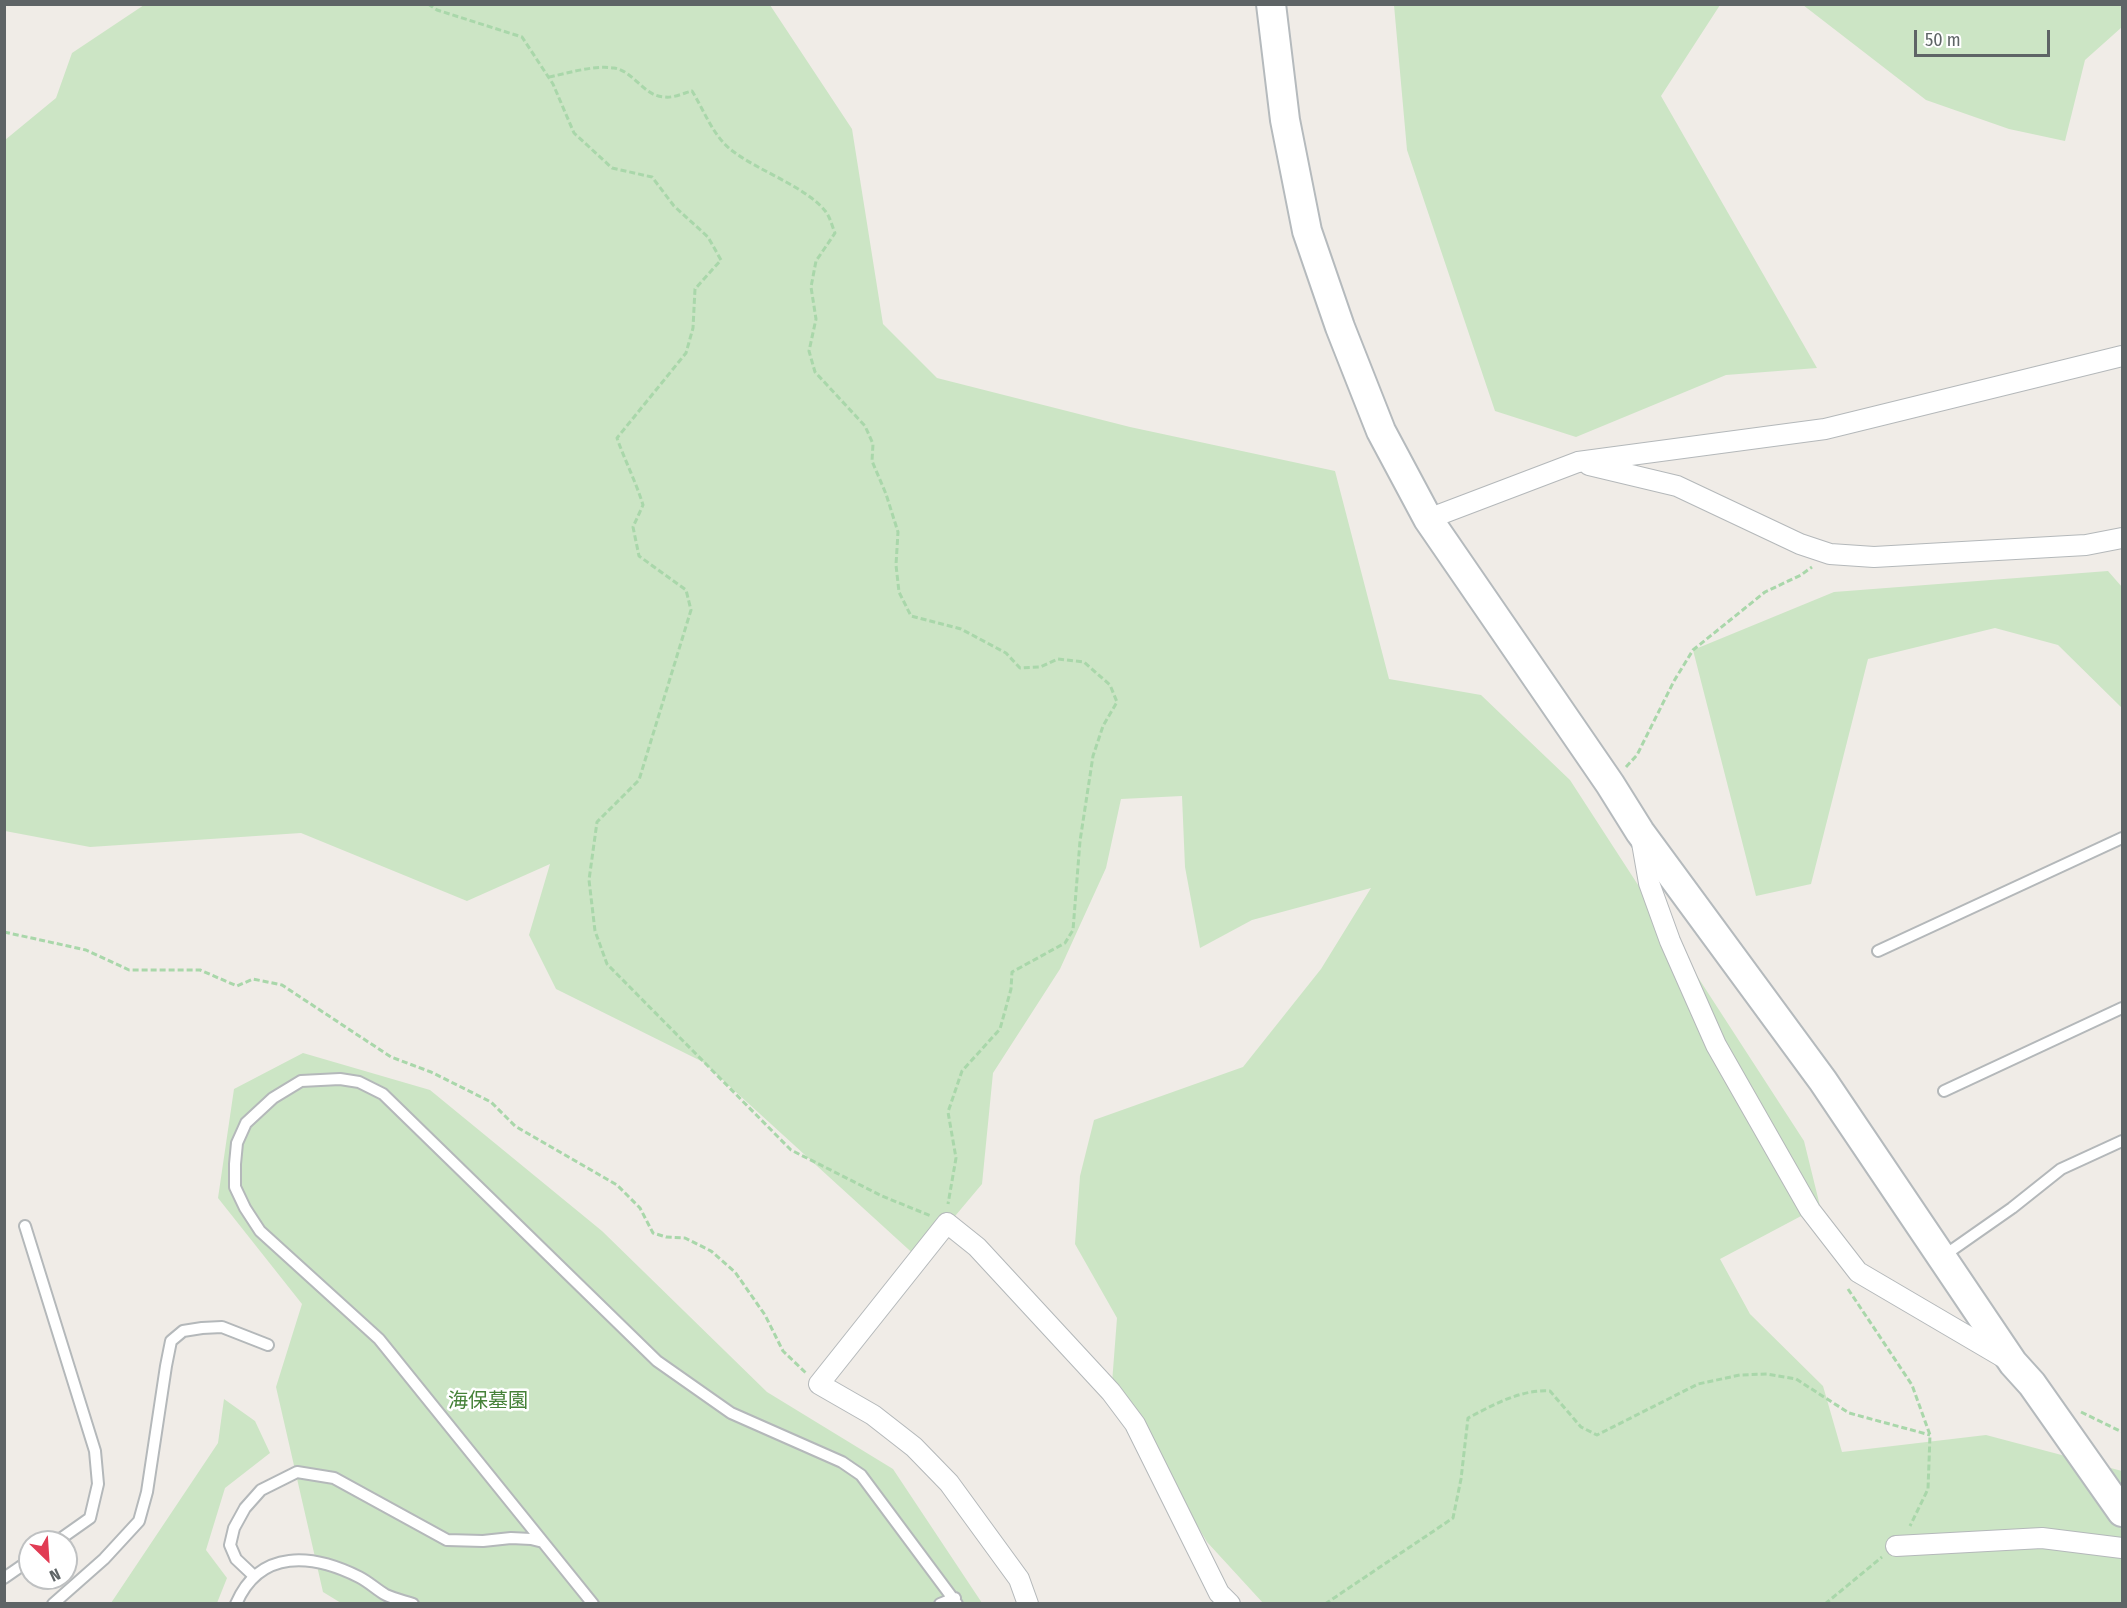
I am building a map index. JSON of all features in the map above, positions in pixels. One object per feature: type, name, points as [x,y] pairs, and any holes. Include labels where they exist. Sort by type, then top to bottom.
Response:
[{"type":"street","points":[[1271,4],[1285,120],[1307,231],[1340,327],[1381,431],[1428,519],[1610,784],[1640,832],[1823,1081],[2013,1363],[2032,1384],[2122,1512]]},
{"type":"street","points":[[1428,519],[1578,462],[1825,429],[2122,356]]},
{"type":"street","points":[[1578,462],[1677,486],[1800,544],[1830,554],[1874,556],[2086,545],[2122,538]]},
{"type":"street","points":[[1640,832],[1652,892],[1670,941],[1716,1045],[1810,1210],[1858,1272],[2013,1363]]},
{"type":"street","points":[[1028,1604],[1019,1580],[949,1483],[914,1447],[873,1415],[819,1384],[947,1223],[978,1247],[1111,1392],[1135,1424],[1219,1593],[1230,1604]]},
{"type":"street","points":[[1896,1546],[2042,1538],[2122,1548]]},
{"type":"lane","points":[[1878,951],[2122,838]]},
{"type":"lane","points":[[1944,1091],[2122,1008]]},
{"type":"lane","points":[[593,1604],[379,1340],[260,1230],[245,1208],[235,1187],[237,1143],[246,1123],[273,1098],[302,1081],[340,1079],[359,1082],[383,1094],[657,1361],[732,1413],[842,1462],[861,1475],[956,1601],[940,1604]]},
{"type":"lane","points":[[1942,1257],[2012,1208],[2061,1169],[2122,1141]]},
{"type":"lane","points":[[25,1226],[95,1450],[98,1484],[90,1518],[73,1530]]},
{"type":"lane","points":[[53,1604],[104,1559],[139,1521],[147,1492],[171,1341],[183,1331],[222,1327],[268,1345]]},
{"type":"lane","points":[[254,1576],[236,1559],[230,1545],[234,1528],[245,1508],[261,1491],[297,1473],[334,1478],[447,1540],[483,1541],[511,1538],[543,1542]]},
{"type":"lane","points":[[236,1604],[241,1591],[254,1576],[275,1563],[301,1559],[326,1563],[360,1578],[386,1595],[413,1604]]},
{"type":"lane","points":[[4,1578],[18,1568]]},
{"type":"path","points":[[428,4],[436,10],[522,37],[549,77],[574,133],[612,168],[652,177],[674,206],[708,237],[721,260],[695,290],[693,328],[686,352],[617,438],[625,462],[637,483],[643,505],[633,526],[639,556],[686,590],[691,610],[639,780],[597,822],[589,880],[595,931],[607,964],[791,1150],[882,1196],[947,1223],[946,1214],[956,1158],[948,1112],[962,1071],[1000,1029],[1011,989],[1012,972],[1065,943],[1073,930],[1080,841],[1092,756],[1103,726],[1117,702],[1110,684],[1084,662],[1058,659],[1041,667],[1020,668],[1006,653],[961,629],[911,616],[899,592],[896,565],[898,532],[872,461],[873,444],[865,426],[815,372],[808,351],[816,319],[812,287],[816,261],[835,233],[826,212],[803,192],[763,171],[731,150],[718,138],[692,91],[666,98],[652,95],[635,80],[615,68],[549,77]]},
{"type":"path","points":[[1610,784],[1637,755],[1674,681],[1693,650],[1765,592],[1801,575],[1830,554]]},
{"type":"path","points":[[4,932],[86,950],[129,970],[200,970],[237,986],[253,979],[282,985],[391,1057],[431,1072],[491,1102],[515,1126],[617,1185],[640,1208],[653,1233],[666,1237],[685,1238],[711,1251],[735,1272],[765,1315],[783,1351],[819,1384]]},
{"type":"path","points":[[1825,1604],[1896,1546],[1914,1520],[1928,1489],[1930,1435],[1912,1384],[1842,1281]]},
{"type":"path","points":[[1325,1604],[1453,1518],[1461,1479],[1468,1418],[1498,1402],[1537,1390],[1550,1391],[1581,1427],[1598,1435],[1698,1384],[1740,1375],[1767,1374],[1796,1379],[1849,1413],[1930,1435]]},
{"type":"green space","points":[[144,5],[770,5],[852,129],[883,324],[937,378],[1130,427],[1335,471],[1389,679],[1481,695],[1570,780],[1804,1141],[1820,1206],[1720,1259],[1750,1314],[1823,1386],[1842,1452],[1986,1435],[2122,1471],[2122,1603],[1263,1603],[1207,1542],[1112,1383],[1117,1318],[1075,1244],[1080,1176],[1094,1120],[1243,1067],[1321,969],[1371,888],[1252,920],[1200,948],[1185,867],[1182,796],[1121,799],[1106,868],[1060,969],[993,1073],[982,1184],[919,1259],[703,1062],[556,989],[529,935],[550,864],[467,901],[301,833],[90,847],[5,831],[5,140],[56,98],[72,53]]},
{"type":"green space","points":[[1394,5],[1720,5],[1661,96],[1817,368],[1726,375],[1576,437],[1495,411],[1407,150]]},
{"type":"green space","points":[[1803,5],[2122,5],[2122,27],[2085,60],[2065,141],[2009,129],[1926,100]]},
{"type":"green space","points":[[2108,571],[2122,587],[2122,708],[2058,645],[1995,628],[1868,659],[1811,884],[1756,896],[1693,650],[1834,592]]},
{"type":"green space","name":"海保墓園","points":[[303,1053],[430,1090],[602,1231],[767,1392],[893,1469],[982,1603],[341,1603],[323,1592],[276,1387],[302,1304],[218,1198],[234,1089]]},
{"type":"green space","points":[[224,1399],[255,1421],[270,1453],[225,1488],[206,1550],[227,1578],[217,1603],[111,1603],[218,1443]]}]
